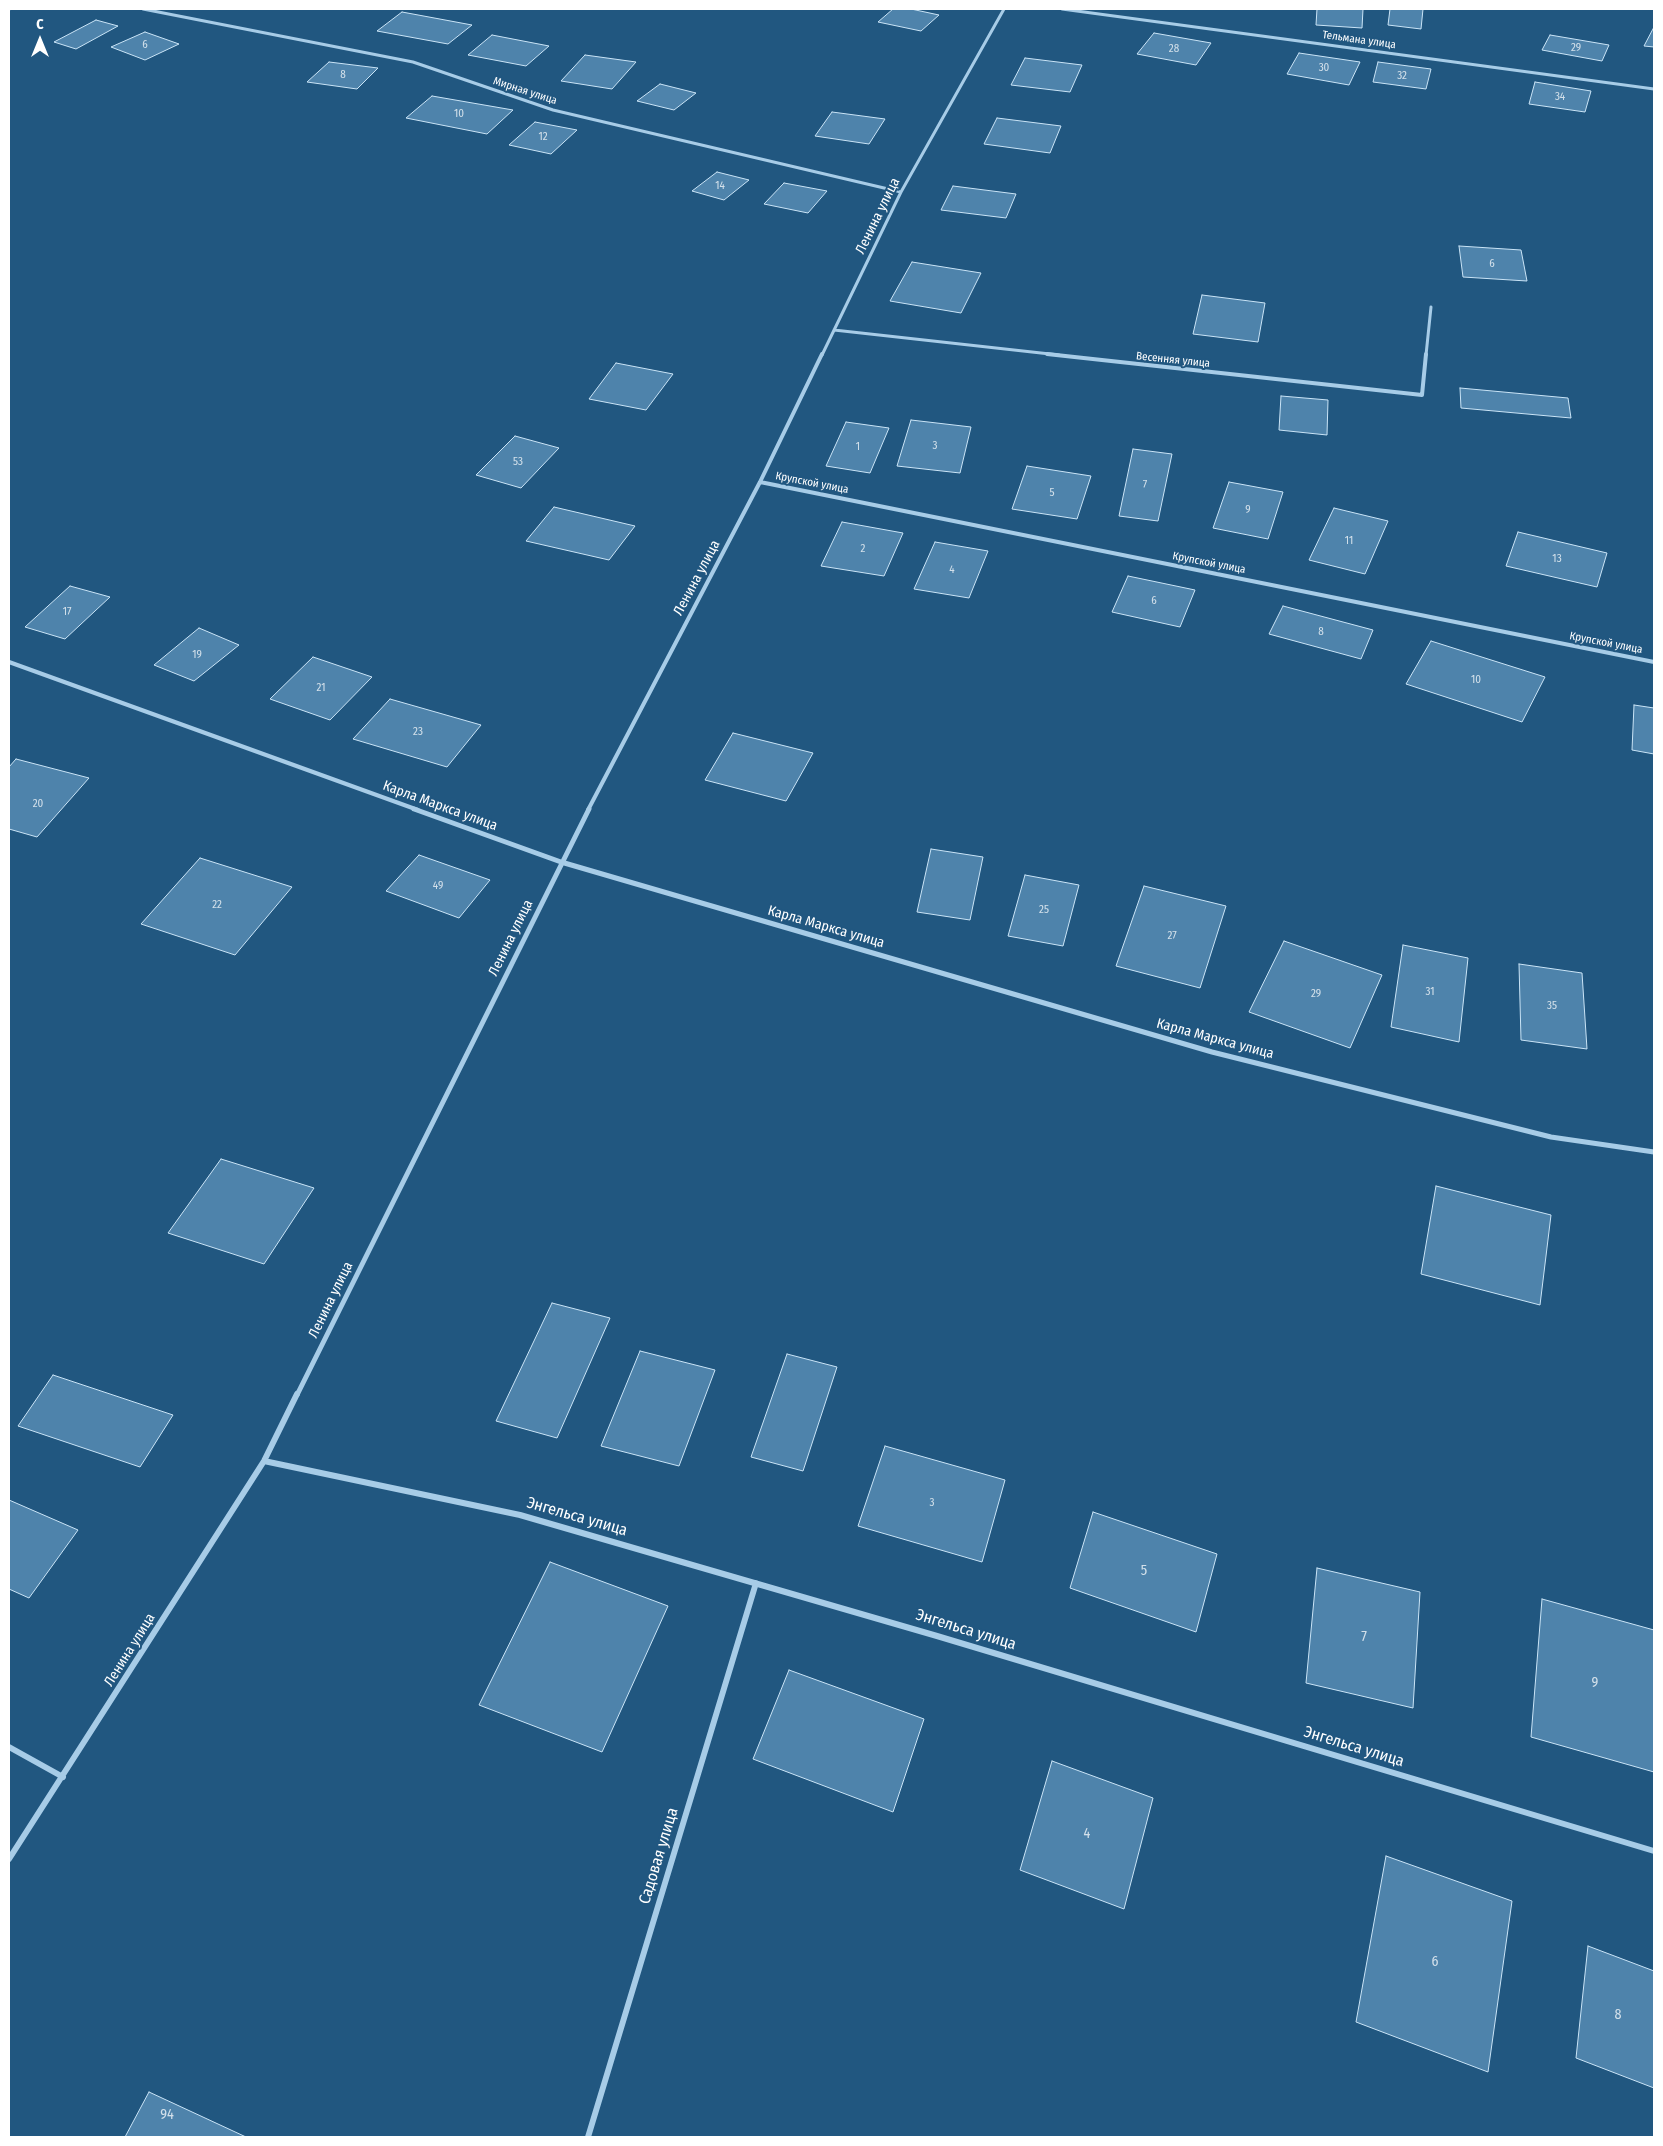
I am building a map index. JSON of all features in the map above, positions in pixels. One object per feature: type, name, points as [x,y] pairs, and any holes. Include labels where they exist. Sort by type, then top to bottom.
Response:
[{"type":"street","name":"Мирная улица","points":[[143,9],[413,62],[553,110],[901,192]]},
{"type":"street","name":"Ленина улица","points":[[9,1860],[264,1460],[561,862],[760,482],[901,192],[1004,9]]},
{"type":"street","name":"Тельмана улица","points":[[1062,9],[1654,89]]},
{"type":"street","name":"Весенняя улица","points":[[834,330],[1422,395],[1431,307]]},
{"type":"street","name":"Крупской улица","points":[[760,482],[1654,662]]},
{"type":"street","name":"Карла Маркса улица","points":[[9,662],[561,862],[1212,1052],[1551,1137],[1654,1152]]},
{"type":"street","name":"Энгельса улица","points":[[264,1460],[520,1515],[756,1583],[1654,1851]]},
{"type":"street","name":"Садовая улица","points":[[588,2137],[756,1583]]},
{"type":"street","points":[[9,1747],[63,1777]]},
{"type":"building","points":[[893,9],[911,9],[939,15],[921,31],[878,22]]},
{"type":"building","points":[[1317,9],[1363,9],[1362,28],[1316,25]]},
{"type":"building","points":[[1390,9],[1423,9],[1421,29],[1388,25]]},
{"type":"building","points":[[402,12],[472,25],[448,44],[377,31]]},
{"type":"building","points":[[96,20],[118,26],[76,49],[54,42]]},
{"type":"building","points":[[1654,27],[1654,47],[1644,46]]},
{"type":"building","points":[[145,32],[179,44],[145,60],[111,47]]},
{"type":"building","points":[[1154,33],[1211,43],[1196,65],[1137,54]]},
{"type":"building","points":[[492,35],[549,46],[526,66],[468,55]]},
{"type":"building","points":[[1550,35],[1609,45],[1602,61],[1542,50]]},
{"type":"building","points":[[1299,53],[1360,62],[1349,85],[1287,74]]},
{"type":"building","points":[[585,55],[636,62],[612,89],[561,81]]},
{"type":"building","points":[[1025,58],[1082,65],[1070,92],[1011,85]]},
{"type":"building","points":[[329,62],[378,68],[357,89],[307,82]]},
{"type":"building","points":[[1378,62],[1431,69],[1426,89],[1373,82]]},
{"type":"building","points":[[1535,82],[1591,91],[1585,112],[1529,104]]},
{"type":"building","points":[[660,84],[696,93],[674,110],[637,101]]},
{"type":"building","points":[[432,96],[513,110],[487,134],[406,118]]},
{"type":"building","points":[[832,112],[885,119],[869,144],[815,136]]},
{"type":"building","points":[[997,118],[1061,126],[1050,153],[984,144]]},
{"type":"building","points":[[535,122],[577,130],[551,154],[509,145]]},
{"type":"building","points":[[717,172],[749,180],[724,200],[692,191]]},
{"type":"building","points":[[784,183],[827,191],[808,213],[764,204]]},
{"type":"building","points":[[953,186],[1016,194],[1006,218],[941,210]]},
{"type":"building","points":[[1459,246],[1521,250],[1527,281],[1463,277]]},
{"type":"building","points":[[912,262],[981,273],[961,313],[890,301]]},
{"type":"building","points":[[1202,295],[1265,303],[1258,342],[1193,334]]},
{"type":"building","points":[[616,363],[673,374],[646,410],[589,399]]},
{"type":"building","points":[[1460,388],[1568,398],[1571,418],[1461,408]]},
{"type":"building","points":[[1281,396],[1328,400],[1327,435],[1279,430]]},
{"type":"building","points":[[911,420],[971,427],[960,473],[897,466]]},
{"type":"building","points":[[846,422],[889,428],[870,473],[826,466]]},
{"type":"building","points":[[515,436],[559,448],[521,488],[476,475]]},
{"type":"building","points":[[1133,449],[1172,454],[1158,521],[1119,516]]},
{"type":"building","points":[[1027,466],[1091,476],[1077,519],[1012,509]]},
{"type":"building","points":[[1229,482],[1283,492],[1268,539],[1213,528]]},
{"type":"building","points":[[554,507],[635,526],[609,560],[526,541]]},
{"type":"building","points":[[1334,508],[1388,521],[1365,574],[1309,560]]},
{"type":"building","points":[[842,522],[903,533],[884,576],[821,566]]},
{"type":"building","points":[[1518,532],[1607,553],[1597,587],[1506,566]]},
{"type":"building","points":[[935,542],[988,551],[969,598],[914,589]]},
{"type":"building","points":[[1128,576],[1195,590],[1180,627],[1112,612]]},
{"type":"building","points":[[70,586],[110,597],[65,639],[25,627]]},
{"type":"building","points":[[1283,606],[1373,630],[1361,659],[1269,634]]},
{"type":"building","points":[[199,628],[239,645],[194,681],[154,665]]},
{"type":"building","points":[[1431,641],[1545,677],[1522,722],[1406,684]]},
{"type":"building","points":[[313,657],[372,677],[330,720],[270,699]]},
{"type":"building","points":[[390,699],[481,725],[447,767],[353,739]]},
{"type":"building","points":[[1634,705],[1654,708],[1654,754],[1632,750]]},
{"type":"building","points":[[733,733],[813,753],[786,801],[705,780]]},
{"type":"building","points":[[16,759],[89,778],[37,837],[9,829],[9,767]]},
{"type":"building","points":[[931,849],[983,857],[970,920],[917,912]]},
{"type":"building","points":[[419,855],[490,880],[459,918],[386,891]]},
{"type":"building","points":[[200,858],[292,887],[235,955],[141,924]]},
{"type":"building","points":[[1025,875],[1079,885],[1063,946],[1008,936]]},
{"type":"building","points":[[1144,886],[1226,906],[1200,988],[1116,966]]},
{"type":"building","points":[[1284,941],[1382,975],[1350,1048],[1249,1012]]},
{"type":"building","points":[[1403,945],[1468,958],[1459,1042],[1391,1027]]},
{"type":"building","points":[[1519,964],[1582,973],[1587,1049],[1521,1040]]},
{"type":"building","points":[[221,1159],[314,1188],[264,1264],[168,1233]]},
{"type":"building","points":[[1436,1186],[1551,1215],[1540,1305],[1421,1274]]},
{"type":"building","points":[[552,1303],[610,1318],[557,1438],[496,1421]]},
{"type":"building","points":[[640,1351],[715,1370],[679,1466],[601,1446]]},
{"type":"building","points":[[787,1354],[837,1367],[803,1471],[751,1457]]},
{"type":"building","points":[[53,1375],[173,1415],[140,1467],[18,1426]]},
{"type":"building","points":[[885,1446],[1005,1480],[982,1562],[858,1526]]},
{"type":"building","points":[[9,1500],[78,1530],[29,1598],[9,1589]]},
{"type":"building","points":[[1093,1512],[1217,1554],[1196,1632],[1070,1588]]},
{"type":"building","points":[[550,1562],[668,1606],[602,1752],[479,1705]]},
{"type":"building","points":[[1317,1568],[1420,1592],[1413,1708],[1306,1683]]},
{"type":"building","points":[[1542,1599],[1654,1630],[1654,1772],[1531,1737]]},
{"type":"building","points":[[789,1670],[924,1719],[893,1812],[753,1759]]},
{"type":"building","points":[[1052,1761],[1153,1798],[1124,1909],[1020,1870]]},
{"type":"building","points":[[1386,1856],[1512,1901],[1488,2072],[1356,2022]]},
{"type":"building","points":[[1588,1946],[1654,1971],[1654,2088],[1576,2058]]},
{"type":"building","points":[[149,2092],[246,2137],[125,2137]]}]
